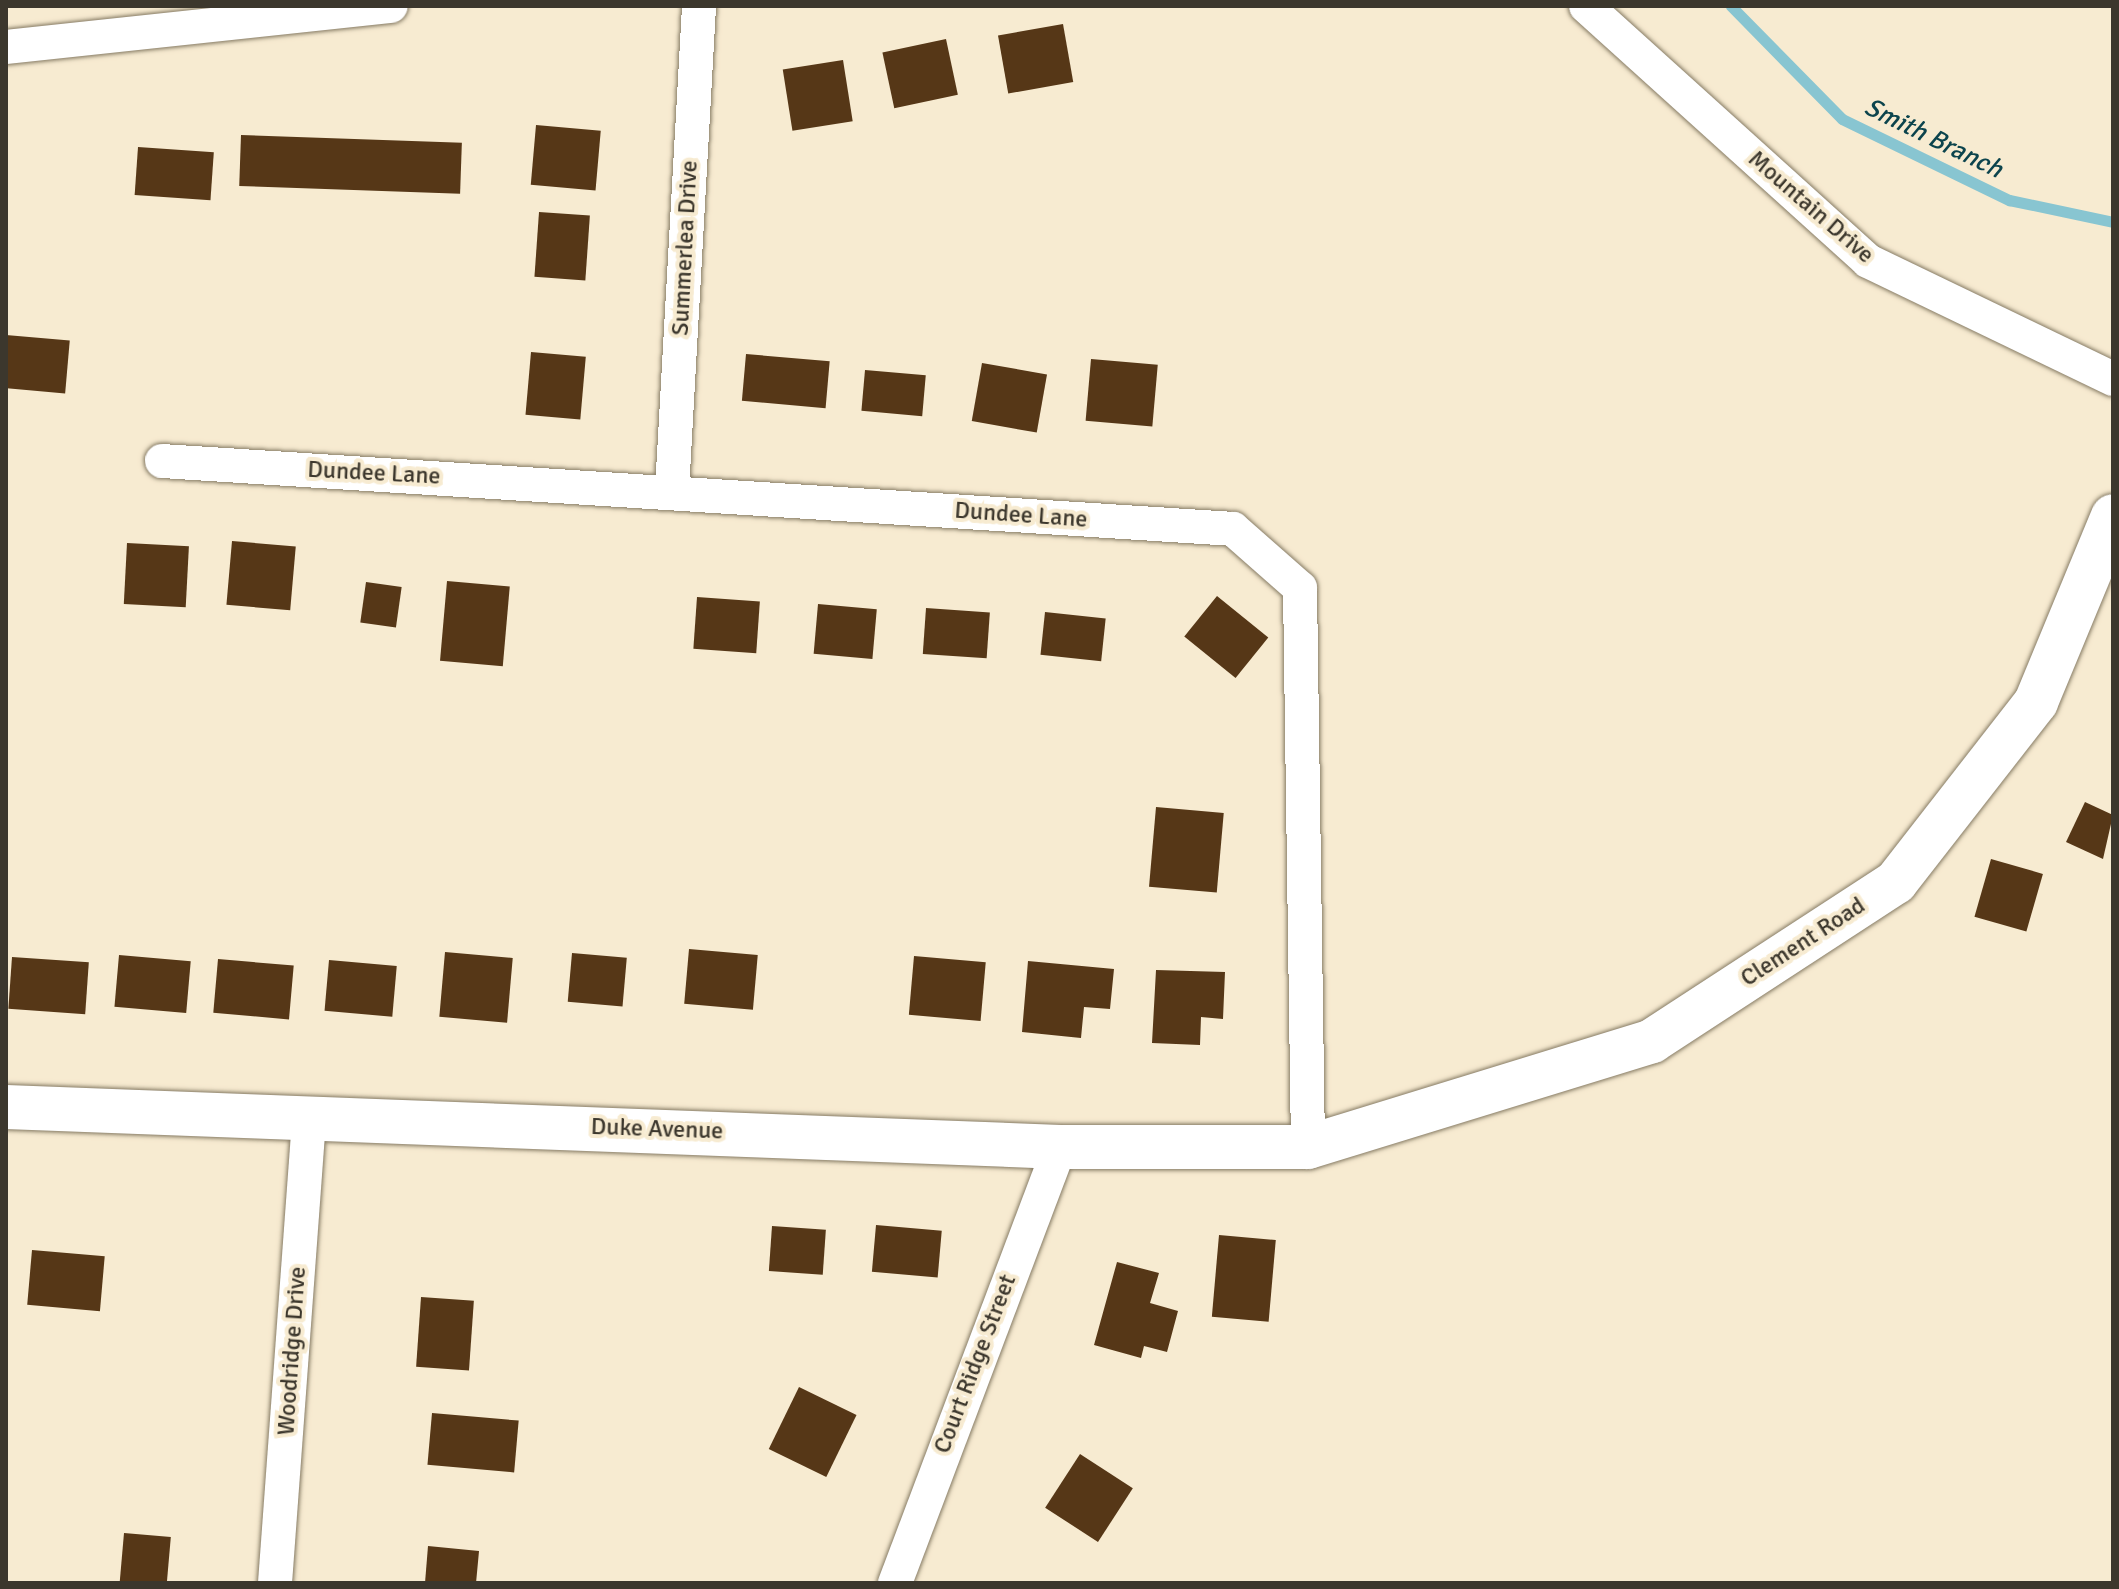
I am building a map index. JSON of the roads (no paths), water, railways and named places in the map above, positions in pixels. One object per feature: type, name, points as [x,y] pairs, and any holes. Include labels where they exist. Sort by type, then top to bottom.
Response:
[{"type":"street","points":[[6,47],[391,6]]},
{"type":"street","name":"Summerlea Drive","points":[[672,490],[699,6]]},
{"type":"street","name":"Mountain Drive","points":[[1586,6],[1868,261],[2113,379]]},
{"type":"street","name":"Dundee Lane","points":[[162,461],[672,490],[1233,529],[1300,588],[1308,1147]]},
{"type":"street","name":"Clement Road","points":[[1308,1147],[1652,1041],[1896,882],[2036,702],[2113,516]]},
{"type":"street","name":"Duke Avenue","points":[[6,1107],[1060,1147],[1308,1147]]},
{"type":"street","name":"Woodridge Drive","points":[[275,1583],[309,1118]]},
{"type":"street","name":"Court Ridge Street","points":[[895,1583],[1060,1147]]},
{"type":"waterway","name":"Smith Branch","points":[[1731,6],[1842,119],[2009,200],[2113,222]]}]
